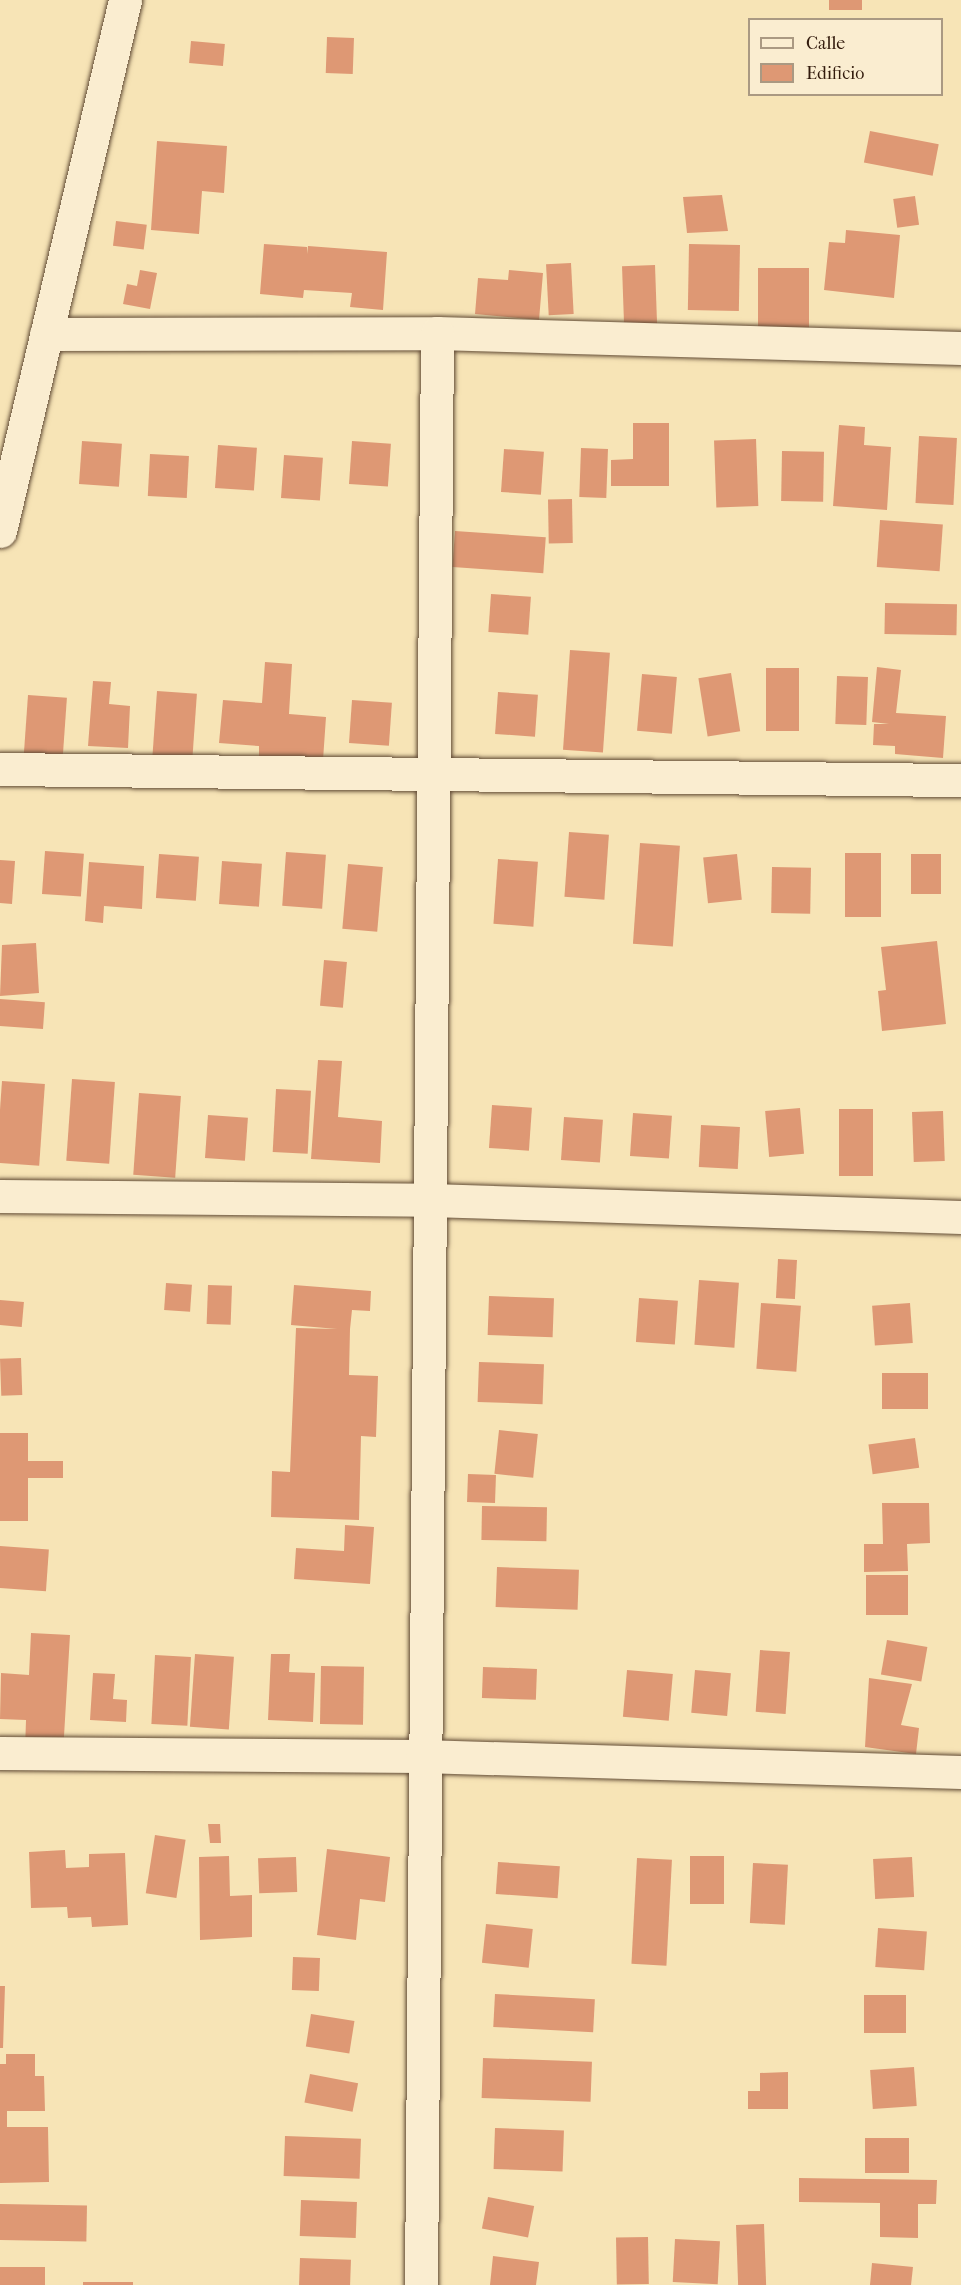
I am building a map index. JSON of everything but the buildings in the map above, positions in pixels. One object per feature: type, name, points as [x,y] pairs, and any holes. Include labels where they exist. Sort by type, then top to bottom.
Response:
[{"type":"street","points":[[0,531],[125,0]]},
{"type":"street","points":[[46,334],[437,333],[961,348]]},
{"type":"street","points":[[421,2285],[422,1756],[430,1200],[437,333]]},
{"type":"street","points":[[0,769],[961,780]]},
{"type":"street","points":[[0,1196],[430,1200],[961,1217]]},
{"type":"street","points":[[0,1753],[422,1756],[961,1772]]}]
